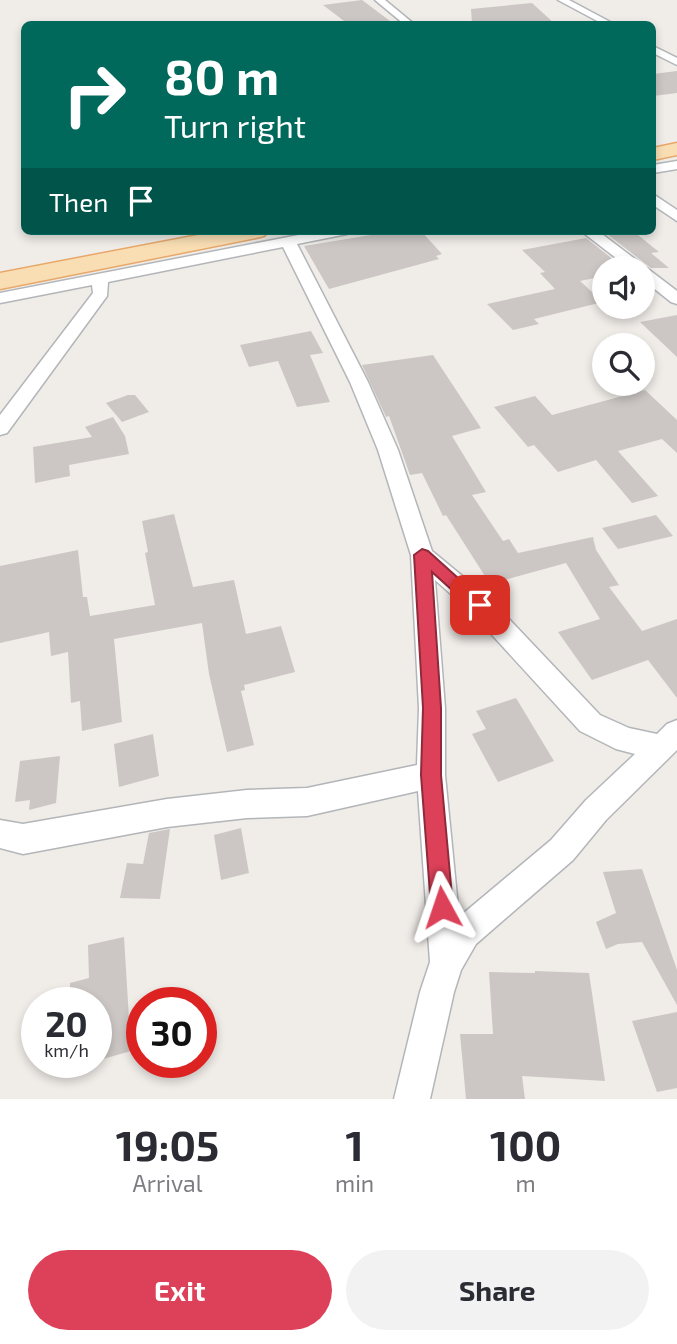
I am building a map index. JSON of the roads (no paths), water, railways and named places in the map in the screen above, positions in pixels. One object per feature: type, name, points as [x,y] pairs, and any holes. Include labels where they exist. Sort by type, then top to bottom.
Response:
[{"type":"main road","points":[[656,140],[677,136]]},
{"type":"main road","points":[[656,153],[677,149]]},
{"type":"main road","points":[[0,264],[155,235]]},
{"type":"main road","points":[[0,281],[236,235]]},
{"type":"street","points":[[379,0],[406,21]]},
{"type":"street","points":[[562,0],[604,21]]},
{"type":"street","points":[[656,52],[677,51]]},
{"type":"street","points":[[656,52],[677,62]]},
{"type":"street","points":[[656,168],[677,165]]},
{"type":"street","points":[[656,200],[677,216]]},
{"type":"street","points":[[0,298],[322,235]]},
{"type":"street","points":[[593,235],[622,256]]},
{"type":"street","points":[[288,242],[359,382],[388,450],[422,555],[432,708],[431,775],[447,962]]},
{"type":"street","points":[[0,429],[101,293],[100,277]]},
{"type":"street","points":[[655,281],[677,299]]},
{"type":"street","points":[[422,555],[480,605],[590,723],[626,740],[670,739]]},
{"type":"street","points":[[412,1099],[447,962],[465,933],[562,850],[596,810],[670,739]]},
{"type":"street","points":[[0,834],[23,839],[167,813],[247,804],[307,802],[431,775]]}]
